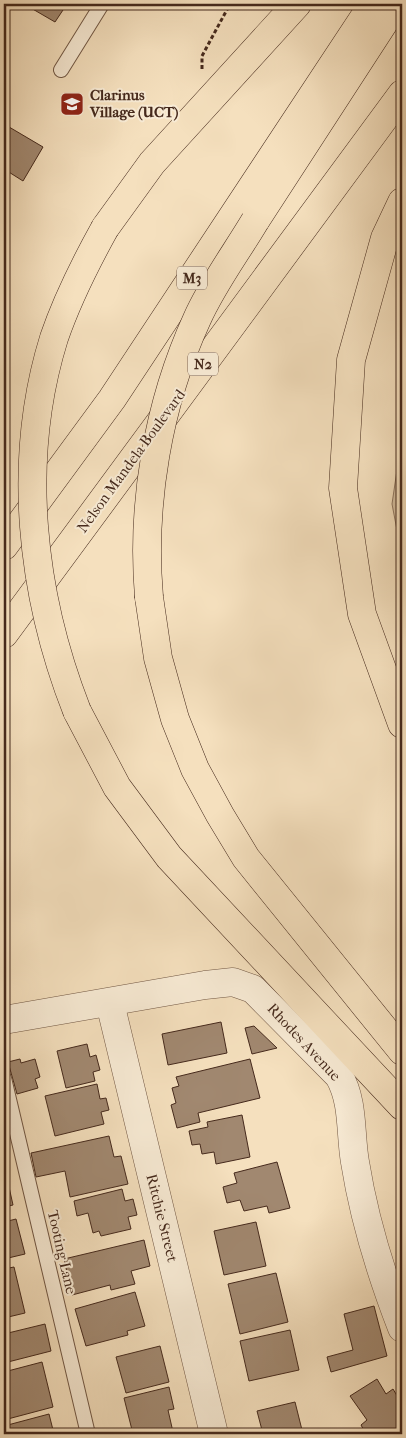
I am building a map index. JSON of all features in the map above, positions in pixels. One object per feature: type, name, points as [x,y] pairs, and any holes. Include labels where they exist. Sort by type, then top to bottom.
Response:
[{"type":"highway","points":[[297,4],[152,162],[105,228],[75,285],[54,338],[39,398],[34,449],[33,505],[37,560],[49,628],[77,711],[117,787],[169,857],[402,1106]]},
{"type":"highway","points":[[4,537],[352,4]]},
{"type":"highway","name":"M3","points":[[4,546],[112,399],[373,4]]},
{"type":"highway","points":[[396,4],[254,221],[197,318],[169,394],[149,494],[150,597],[158,658],[175,719],[195,769],[246,858],[402,1051]]},
{"type":"highway","name":"Nelson Mandela Boulevard","points":[[4,634],[402,94]]},
{"type":"highway","points":[[402,202],[385,238],[351,360],[343,488],[362,614],[402,724]]},
{"type":"street","name":"Rhodes Avenue","points":[[4,1020],[205,985],[233,982],[243,984],[260,994],[338,1076],[348,1097],[355,1162],[368,1226],[384,1283],[402,1328]]},
{"type":"street","name":"Ritchie Street","points":[[110,1002],[214,1434]]},
{"type":"lane","points":[[61,70],[102,4]]},
{"type":"lane","name":"Tooting Lane","points":[[4,1078],[88,1434]]},
{"type":"shaded area","points":[[402,436],[402,556],[392,504]]},
{"type":"building","points":[[24,4],[67,4],[55,22]]},
{"type":"building","points":[[4,124],[43,147],[23,181],[4,169]]},
{"type":"building","points":[[221,1022],[227,1053],[168,1065],[162,1034]]},
{"type":"building","points":[[254,1026],[277,1048],[252,1054],[245,1028]]},
{"type":"building","points":[[87,1044],[90,1057],[96,1055],[100,1070],[93,1072],[95,1081],[66,1088],[57,1051]]},
{"type":"building","points":[[20,1059],[21,1063],[35,1059],[40,1077],[35,1079],[38,1088],[17,1094],[8,1062]]},
{"type":"building","points":[[250,1059],[260,1098],[198,1113],[200,1122],[177,1128],[171,1105],[176,1103],[172,1088],[179,1086],[176,1077]]},
{"type":"building","points":[[97,1084],[100,1099],[106,1098],[109,1110],[101,1112],[104,1124],[55,1136],[45,1096]]},
{"type":"building","points":[[242,1115],[250,1157],[216,1164],[214,1152],[202,1154],[200,1144],[192,1145],[189,1131],[208,1127],[207,1122]]},
{"type":"building","points":[[109,1136],[114,1157],[121,1156],[128,1184],[70,1197],[65,1171],[36,1177],[31,1153]]},
{"type":"building","points":[[277,1162],[290,1208],[269,1213],[267,1206],[244,1211],[240,1200],[227,1203],[223,1187],[237,1183],[234,1173]]},
{"type":"building","points":[[4,1171],[9,1187],[4,1189]]},
{"type":"building","points":[[9,1187],[13,1205],[4,1207],[4,1189]]},
{"type":"building","points":[[122,1189],[125,1201],[133,1199],[137,1215],[128,1217],[131,1229],[101,1236],[99,1231],[93,1233],[88,1213],[77,1216],[74,1201]]},
{"type":"building","points":[[16,1219],[25,1254],[4,1259],[4,1222]]},
{"type":"building","points":[[256,1222],[266,1266],[224,1275],[214,1231]]},
{"type":"building","points":[[144,1240],[150,1266],[131,1271],[135,1284],[111,1290],[110,1285],[72,1295],[64,1259]]},
{"type":"building","points":[[14,1267],[25,1313],[4,1318],[4,1269]]},
{"type":"building","points":[[276,1273],[288,1322],[240,1334],[228,1284]]},
{"type":"building","points":[[135,1292],[145,1326],[127,1331],[128,1335],[86,1346],[75,1309]]},
{"type":"building","points":[[374,1306],[387,1356],[331,1372],[327,1357],[353,1350],[344,1314]]},
{"type":"building","points":[[45,1324],[51,1351],[4,1363],[4,1334]]},
{"type":"building","points":[[290,1330],[299,1370],[249,1381],[240,1341]]},
{"type":"building","points":[[160,1346],[169,1382],[126,1393],[116,1357]]},
{"type":"building","points":[[42,1362],[53,1407],[4,1420],[4,1372]]},
{"type":"building","points":[[377,1379],[386,1394],[393,1389],[402,1404],[402,1434],[366,1434],[361,1425],[367,1420],[350,1396]]},
{"type":"building","points":[[169,1387],[174,1409],[168,1410],[173,1432],[133,1434],[124,1398]]},
{"type":"building","points":[[295,1402],[303,1434],[263,1434],[257,1411]]},
{"type":"building","points":[[49,1414],[54,1434],[4,1434],[4,1426]]},
{"type":"building","points":[[319,1430],[320,1434],[303,1434]]},
{"type":"place","name":"Clarinus Village (UCT)","points":[[72,104]]}]
